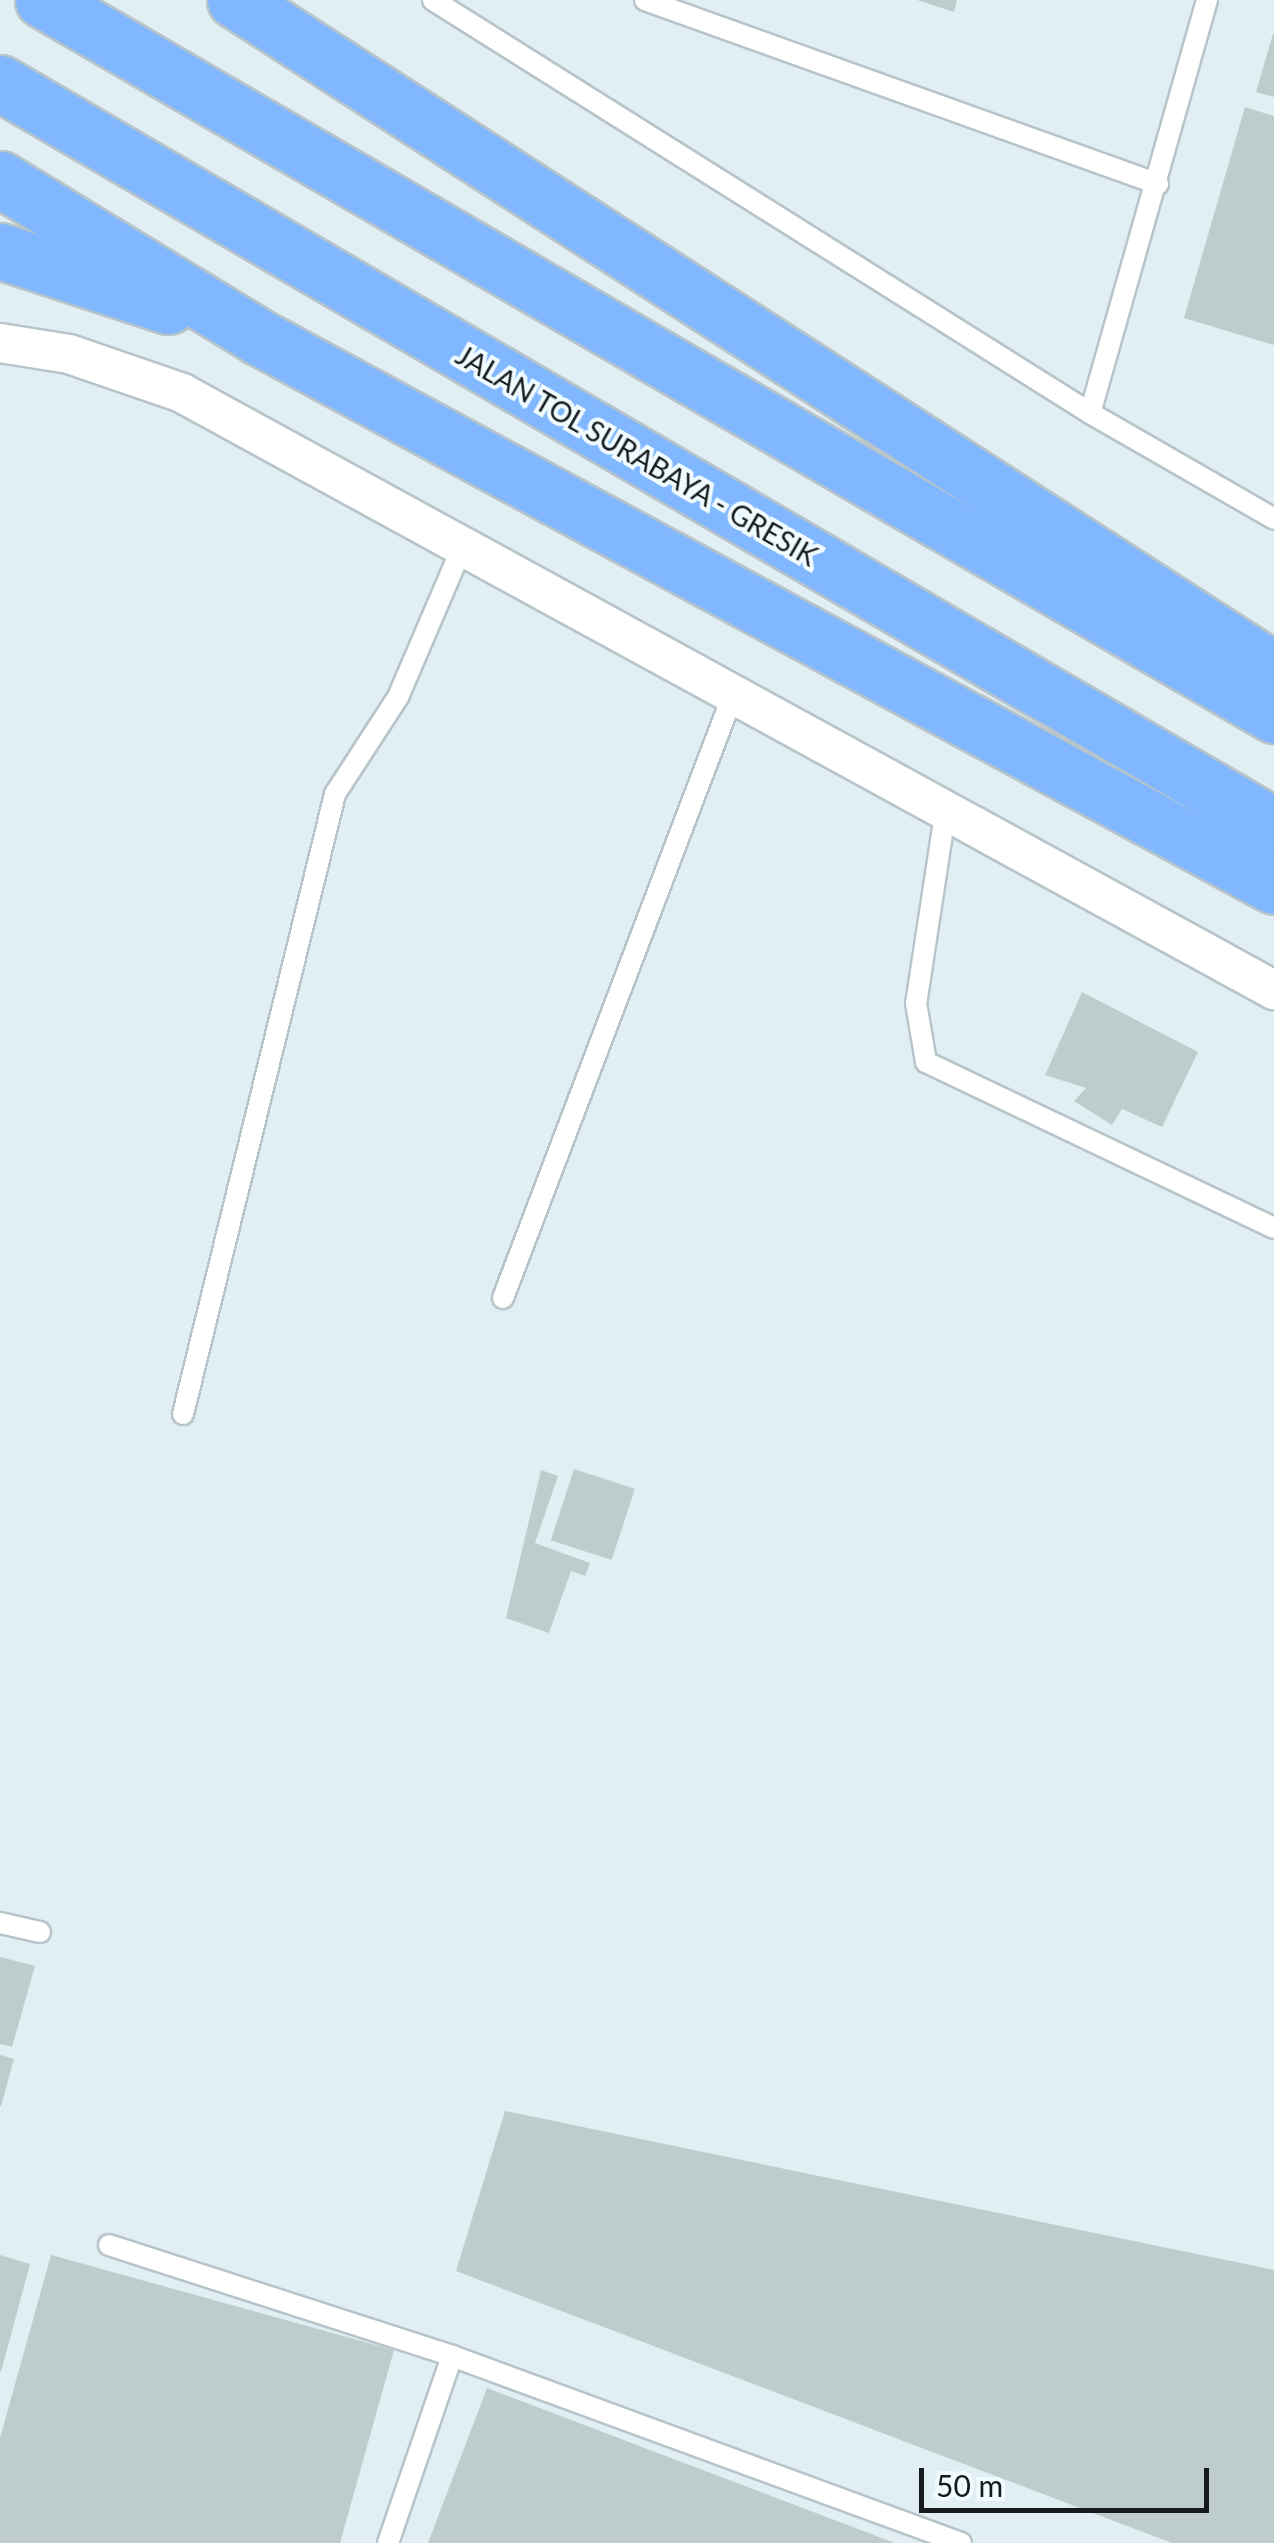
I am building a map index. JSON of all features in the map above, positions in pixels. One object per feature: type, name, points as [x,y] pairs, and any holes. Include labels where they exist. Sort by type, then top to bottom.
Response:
[{"type":"highway","points":[[43,0],[1274,714]]},
{"type":"highway","points":[[235,0],[1274,670]]},
{"type":"highway","name":"JALAN TOL SURABAYA - GRESIK","points":[[0,83],[1274,826]]},
{"type":"highway","points":[[0,179],[257,336],[1274,886]]},
{"type":"highway","points":[[0,251],[257,336]]},
{"type":"street","points":[[0,342],[68,354],[182,394],[1274,990]]},
{"type":"lane","points":[[433,0],[1090,414],[1274,518]]},
{"type":"lane","points":[[645,0],[1158,184]]},
{"type":"lane","points":[[1090,414],[1207,0]]},
{"type":"lane","points":[[183,1414],[336,794],[398,697],[462,548]]},
{"type":"lane","points":[[503,1298],[734,692]]},
{"type":"lane","points":[[946,808],[916,1003],[926,1062],[1274,1228]]},
{"type":"lane","points":[[0,1923],[40,1932]]},
{"type":"lane","points":[[109,2245],[452,2356],[962,2543]]},
{"type":"lane","points":[[388,2543],[452,2356]]},
{"type":"building","points":[[917,0],[957,0],[954,12]]},
{"type":"building","points":[[1274,34],[1274,97],[1256,92]]},
{"type":"building","points":[[1245,107],[1274,116],[1274,345],[1184,318]]},
{"type":"building","points":[[1082,992],[1198,1052],[1162,1127],[1122,1109],[1112,1125],[1074,1101],[1086,1088],[1045,1075]]},
{"type":"building","points":[[574,1469],[635,1489],[612,1560],[551,1540]]},
{"type":"building","points":[[541,1470],[558,1476],[535,1543],[590,1563],[585,1576],[571,1571],[549,1633],[506,1618]]},
{"type":"building","points":[[0,1957],[35,1966],[12,2047],[0,2044]]},
{"type":"building","points":[[0,2055],[14,2059],[1,2106],[0,2106]]},
{"type":"building","points":[[505,2111],[1274,2270],[1274,2543],[1172,2543],[456,2271]]},
{"type":"building","points":[[0,2255],[30,2264],[1,2372],[0,2371]]},
{"type":"building","points":[[51,2255],[394,2350],[340,2543],[0,2543],[0,2438]]},
{"type":"building","points":[[487,2388],[895,2543],[428,2543]]}]
